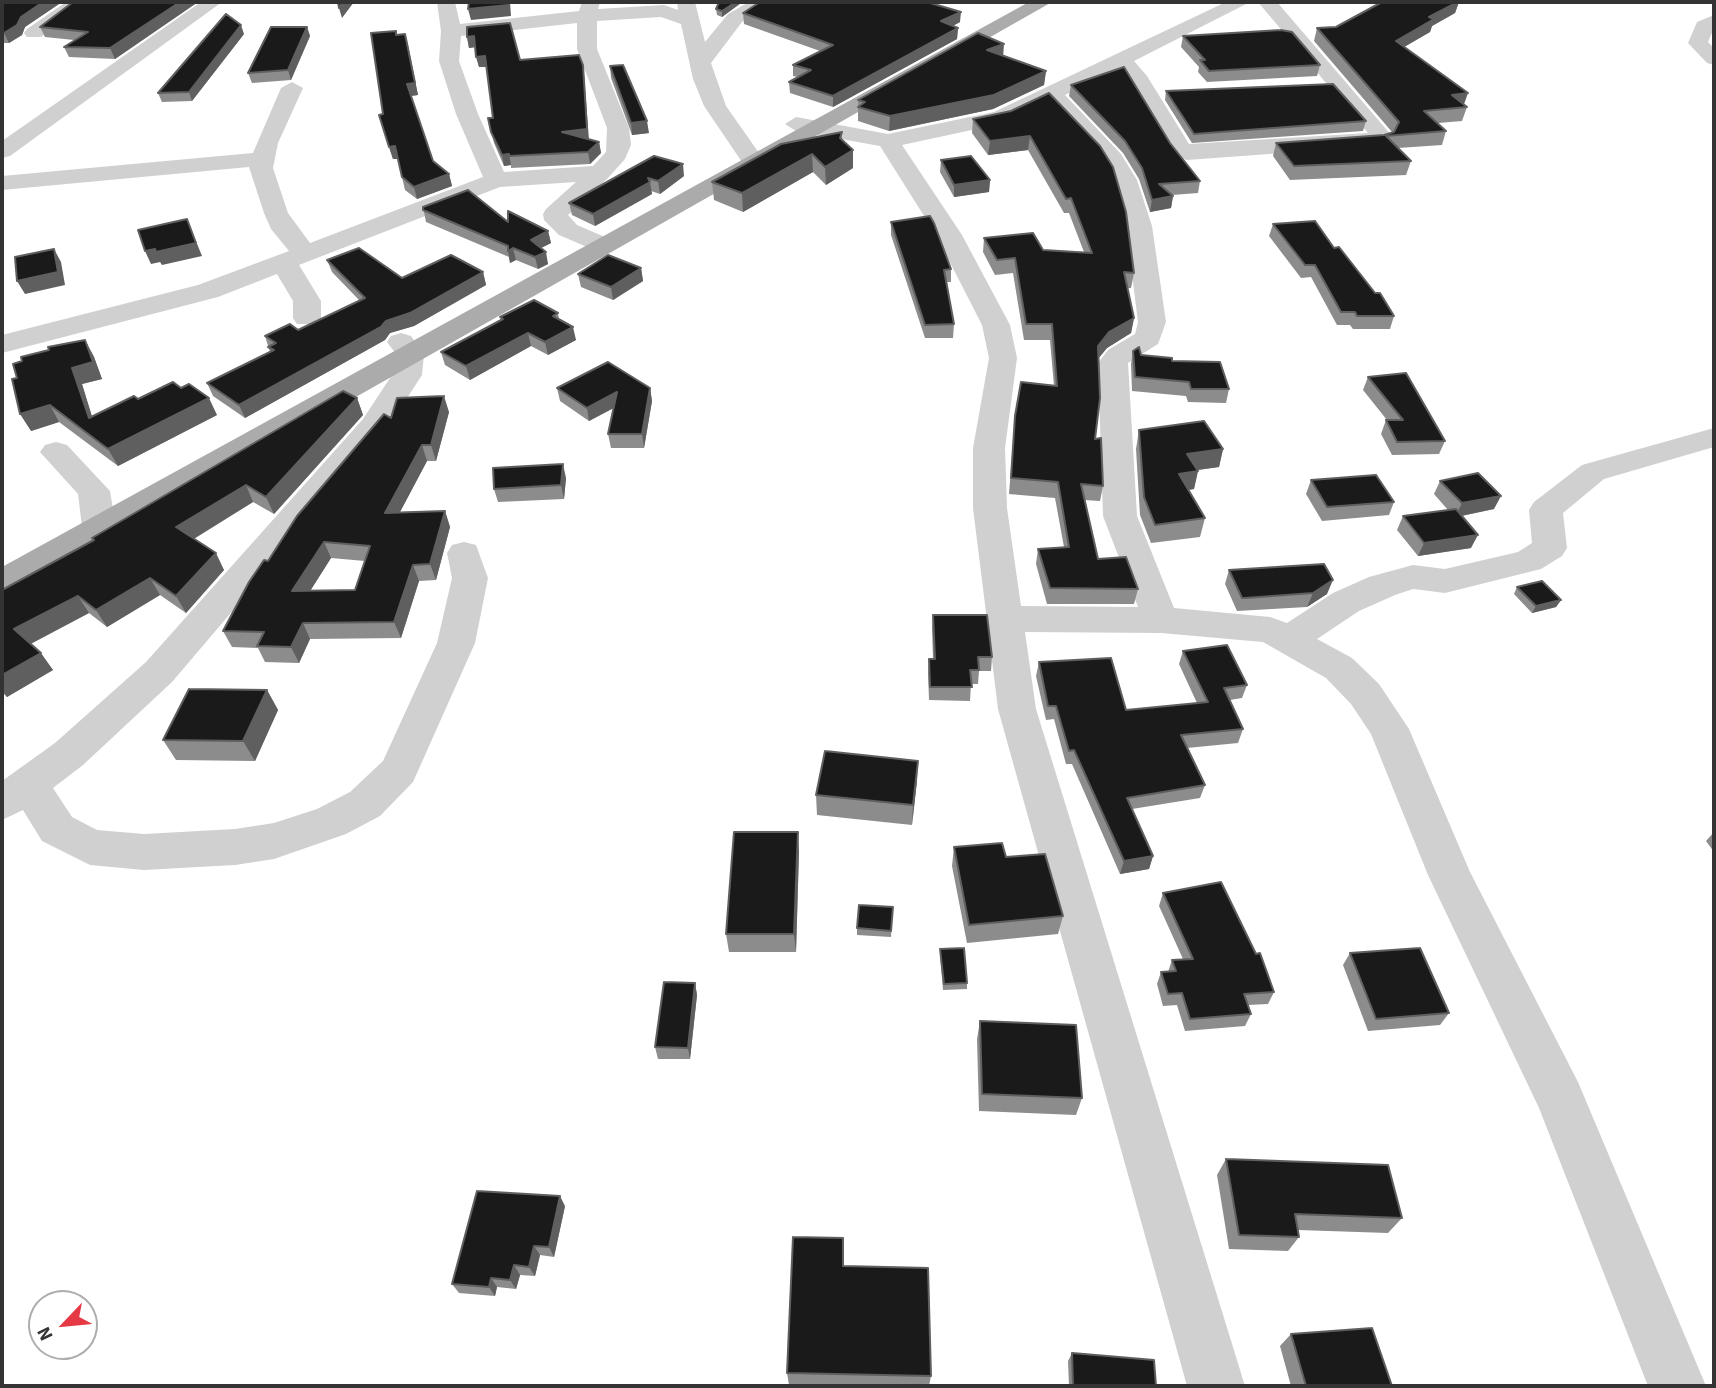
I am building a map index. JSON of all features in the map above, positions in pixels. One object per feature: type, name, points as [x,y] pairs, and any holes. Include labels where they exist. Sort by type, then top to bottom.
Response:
[{"type":"main road","points":[[992,23],[1020,2]]},
{"type":"main road","points":[[2,582],[99,519],[595,241],[992,23],[1043,2]]},
{"type":"main road","points":[[2,565],[99,519]]},
{"type":"street","points":[[34,33],[78,2]]},
{"type":"street","points":[[2,150],[213,2]]},
{"type":"street","points":[[446,2],[451,31],[449,61],[467,114],[495,180]]},
{"type":"street","points":[[700,63],[735,18],[762,2]]},
{"type":"street","points":[[807,126],[888,141],[989,120],[1052,94],[1241,2]]},
{"type":"street","points":[[1121,60],[1144,88],[1180,149],[1187,153],[1379,139],[1381,136],[1377,129],[1267,2]]},
{"type":"street","points":[[451,31],[589,9],[664,11],[679,18],[688,10],[700,63],[715,106],[749,157]]},
{"type":"street","points":[[589,9],[587,49],[618,128],[620,145],[617,154],[600,173],[555,214],[557,220],[568,230],[595,241]]},
{"type":"street","points":[[1712,11],[1698,43],[1714,59]]},
{"type":"street","points":[[1312,86],[1336,84]]},
{"type":"street","points":[[292,88],[261,169],[295,258],[307,301],[307,318]]},
{"type":"street","points":[[1144,88],[1176,92]]},
{"type":"street","points":[[1052,94],[1109,154],[1125,180],[1139,226],[1152,322],[1148,338],[1118,356],[1113,363],[1120,516],[1161,620]]},
{"type":"street","points":[[888,141],[949,236],[996,325],[1003,358],[989,448],[990,508],[1017,709],[1216,1386]]},
{"type":"street","points":[[2,183],[263,159]]},
{"type":"street","points":[[2,344],[167,303],[295,258],[495,180],[600,173]]},
{"type":"street","points":[[405,348],[407,375],[387,408],[159,672],[115,715],[15,794],[57,829],[90,847],[144,852],[274,841],[342,816],[365,804],[399,771],[456,643],[470,578],[464,553]]},
{"type":"street","points":[[1289,639],[1346,602],[1382,586],[1413,577],[1445,581],[1529,561],[1550,548],[1546,510],[1593,472],[1630,459],[1714,437]]},
{"type":"street","points":[[56,452],[94,491],[99,519]]},
{"type":"street","points":[[1005,619],[1161,620],[1270,630],[1339,668],[1365,694],[1389,729],[1450,875],[1560,1099],[1677,1386]]},
{"type":"building","points":[[2,2],[43,2],[21,17],[17,25],[2,33]]},
{"type":"building","points":[[73,2],[180,2],[110,48],[64,47],[88,32],[40,27]]},
{"type":"building","points":[[469,2],[509,2],[509,5],[468,9]]},
{"type":"building","points":[[719,2],[736,2],[722,11],[716,9]]},
{"type":"building","points":[[760,2],[927,2],[961,12],[941,21],[958,28],[833,96],[789,82],[811,70],[793,65],[833,45],[743,13]]},
{"type":"building","points":[[1382,2],[1458,2],[1429,17],[1434,19],[1396,41],[1468,93],[1452,95],[1467,107],[1424,111],[1446,131],[1386,136],[1411,161],[1294,166],[1276,143],[1394,132],[1399,122],[1317,28],[1336,27]]},
{"type":"building","points":[[226,14],[241,25],[189,92],[158,93]]},
{"type":"building","points":[[510,23],[520,60],[579,55],[583,65],[587,129],[562,132],[599,142],[588,152],[502,155],[491,132],[488,118],[493,118],[485,56],[476,57],[474,36],[467,37],[467,27]]},
{"type":"building","points":[[271,27],[307,27],[288,70],[248,73]]},
{"type":"building","points":[[1281,30],[1292,32],[1320,65],[1209,71],[1200,60],[1205,60],[1183,36]]},
{"type":"building","points":[[396,31],[396,35],[405,34],[415,83],[407,84],[433,161],[449,174],[414,187],[402,177],[395,146],[389,147],[379,115],[383,114],[371,33]]},
{"type":"building","points":[[978,33],[1004,44],[987,50],[1046,71],[994,95],[890,116],[858,107],[865,102],[858,100]]},
{"type":"building","points":[[623,65],[647,121],[631,123],[610,66]]},
{"type":"building","points":[[1124,67],[1170,143],[1200,181],[1159,184],[1173,196],[1152,200],[1142,168],[1125,141],[1071,85]]},
{"type":"building","points":[[1333,84],[1366,121],[1194,134],[1166,91]]},
{"type":"building","points":[[1049,93],[1100,146],[1113,167],[1126,212],[1134,273],[1124,272],[1134,318],[1109,332],[1098,346],[1100,398],[1095,439],[1101,438],[1103,486],[1081,484],[1098,559],[1126,557],[1138,589],[1050,588],[1038,549],[1069,547],[1058,482],[1011,478],[1015,416],[1021,382],[1057,386],[1052,324],[1026,324],[1015,258],[997,260],[984,238],[1033,233],[1043,250],[1092,253],[1071,198],[1066,199],[1030,136],[990,141],[973,119],[1011,111]]},
{"type":"building","points":[[842,132],[840,138],[853,150],[825,167],[812,154],[742,193],[712,182],[781,144]]},
{"type":"building","points":[[654,156],[683,164],[658,181],[648,178],[650,182],[593,214],[569,203]]},
{"type":"building","points":[[971,156],[990,180],[954,185],[941,160]]},
{"type":"building","points":[[468,190],[508,222],[508,211],[548,231],[531,240],[546,252],[535,257],[513,248],[508,251],[508,246],[423,210],[423,207]]},
{"type":"building","points":[[930,216],[951,269],[944,270],[954,324],[925,325],[891,222]]},
{"type":"building","points":[[187,219],[196,243],[156,252],[155,249],[145,251],[138,230]]},
{"type":"building","points":[[1315,221],[1334,248],[1339,247],[1375,293],[1380,293],[1394,316],[1357,316],[1355,312],[1341,312],[1315,265],[1305,265],[1273,224]]},
{"type":"building","points":[[359,248],[402,278],[451,255],[483,272],[410,313],[386,321],[381,327],[239,405],[207,383],[274,350],[268,347],[276,343],[265,336],[290,324],[298,330],[365,298],[327,260]]},
{"type":"building","points":[[54,249],[58,272],[17,281],[15,257]]},
{"type":"building","points":[[608,255],[641,268],[611,287],[578,274]]},
{"type":"building","points":[[534,300],[558,313],[553,316],[573,327],[545,342],[528,333],[466,366],[441,352],[503,319],[500,317]]},
{"type":"building","points":[[85,340],[93,362],[72,368],[89,418],[134,396],[138,399],[173,382],[181,388],[189,384],[209,398],[108,449],[50,405],[20,414],[12,379],[17,378],[13,364],[22,361],[21,357],[49,350],[48,347]]},
{"type":"building","points":[[1139,347],[1141,355],[1172,358],[1172,361],[1220,362],[1229,389],[1191,389],[1189,382],[1135,377],[1133,351]]},
{"type":"building","points":[[608,362],[650,388],[642,434],[608,434],[617,392],[587,408],[557,388]]},
{"type":"building","points":[[1406,373],[1445,441],[1397,442],[1386,420],[1403,420],[1368,377]]},
{"type":"building","points":[[343,391],[357,398],[266,497],[246,485],[176,527],[216,553],[176,596],[150,578],[96,610],[78,596],[14,629],[41,653],[2,675],[2,590],[94,540],[92,538]]},
{"type":"building","points":[[444,396],[431,445],[422,445],[385,513],[445,511],[430,564],[413,565],[394,622],[303,623],[291,647],[257,646],[264,632],[223,631],[264,560],[268,561],[297,516],[384,414],[391,418],[397,398]],"holes":[[[324,542],[370,546],[355,590],[292,591]]]},
{"type":"building","points":[[1204,421],[1223,449],[1187,454],[1198,471],[1179,474],[1205,518],[1155,525],[1144,497],[1139,430]]},
{"type":"building","points":[[563,464],[561,485],[494,489],[493,468]]},
{"type":"building","points":[[1478,473],[1501,496],[1462,503],[1440,481]]},
{"type":"building","points":[[1376,475],[1394,502],[1327,507],[1311,480]]},
{"type":"building","points":[[1456,509],[1478,535],[1424,543],[1403,516]]},
{"type":"building","points":[[1324,564],[1333,580],[1313,593],[1245,598],[1242,598],[1229,570]]},
{"type":"building","points":[[1542,581],[1561,600],[1536,606],[1517,587]]},
{"type":"building","points":[[933,615],[987,615],[992,657],[978,657],[979,670],[970,670],[972,687],[930,687],[929,659],[935,659]]},
{"type":"building","points":[[1227,645],[1247,685],[1224,688],[1243,729],[1181,735],[1205,785],[1127,798],[1153,856],[1124,861],[1074,750],[1069,751],[1056,706],[1048,706],[1039,662],[1111,658],[1126,710],[1208,702],[1183,651]]},
{"type":"building","points":[[189,689],[267,690],[243,741],[163,740]]},
{"type":"building","points":[[825,751],[918,761],[913,805],[816,795]]},
{"type":"building","points":[[734,832],[798,832],[794,934],[726,934]]},
{"type":"building","points":[[1002,843],[1006,857],[1045,854],[1063,916],[969,925],[954,847]]},
{"type":"building","points":[[1221,882],[1256,954],[1260,953],[1274,992],[1244,994],[1251,1014],[1190,1019],[1182,993],[1168,994],[1161,972],[1176,971],[1172,960],[1193,959],[1163,893]]},
{"type":"building","points":[[859,905],[893,907],[891,931],[857,928]]},
{"type":"building","points":[[964,948],[967,983],[944,984],[940,949]]},
{"type":"building","points":[[1420,948],[1449,1013],[1376,1019],[1350,953]]},
{"type":"building","points":[[664,982],[695,983],[688,1048],[655,1047]]},
{"type":"building","points":[[980,1021],[1076,1025],[1082,1098],[982,1094]]},
{"type":"building","points":[[1226,1159],[1388,1165],[1402,1218],[1295,1214],[1299,1237],[1239,1235]]},
{"type":"building","points":[[477,1191],[560,1196],[549,1247],[534,1246],[529,1267],[514,1265],[510,1280],[491,1278],[489,1287],[452,1284]]},
{"type":"building","points":[[793,1237],[843,1238],[843,1266],[928,1268],[931,1376],[787,1373]]},
{"type":"building","points":[[1372,1328],[1392,1386],[1306,1386],[1291,1334]]},
{"type":"building","points":[[1072,1353],[1154,1360],[1156,1386],[1073,1386]]}]
